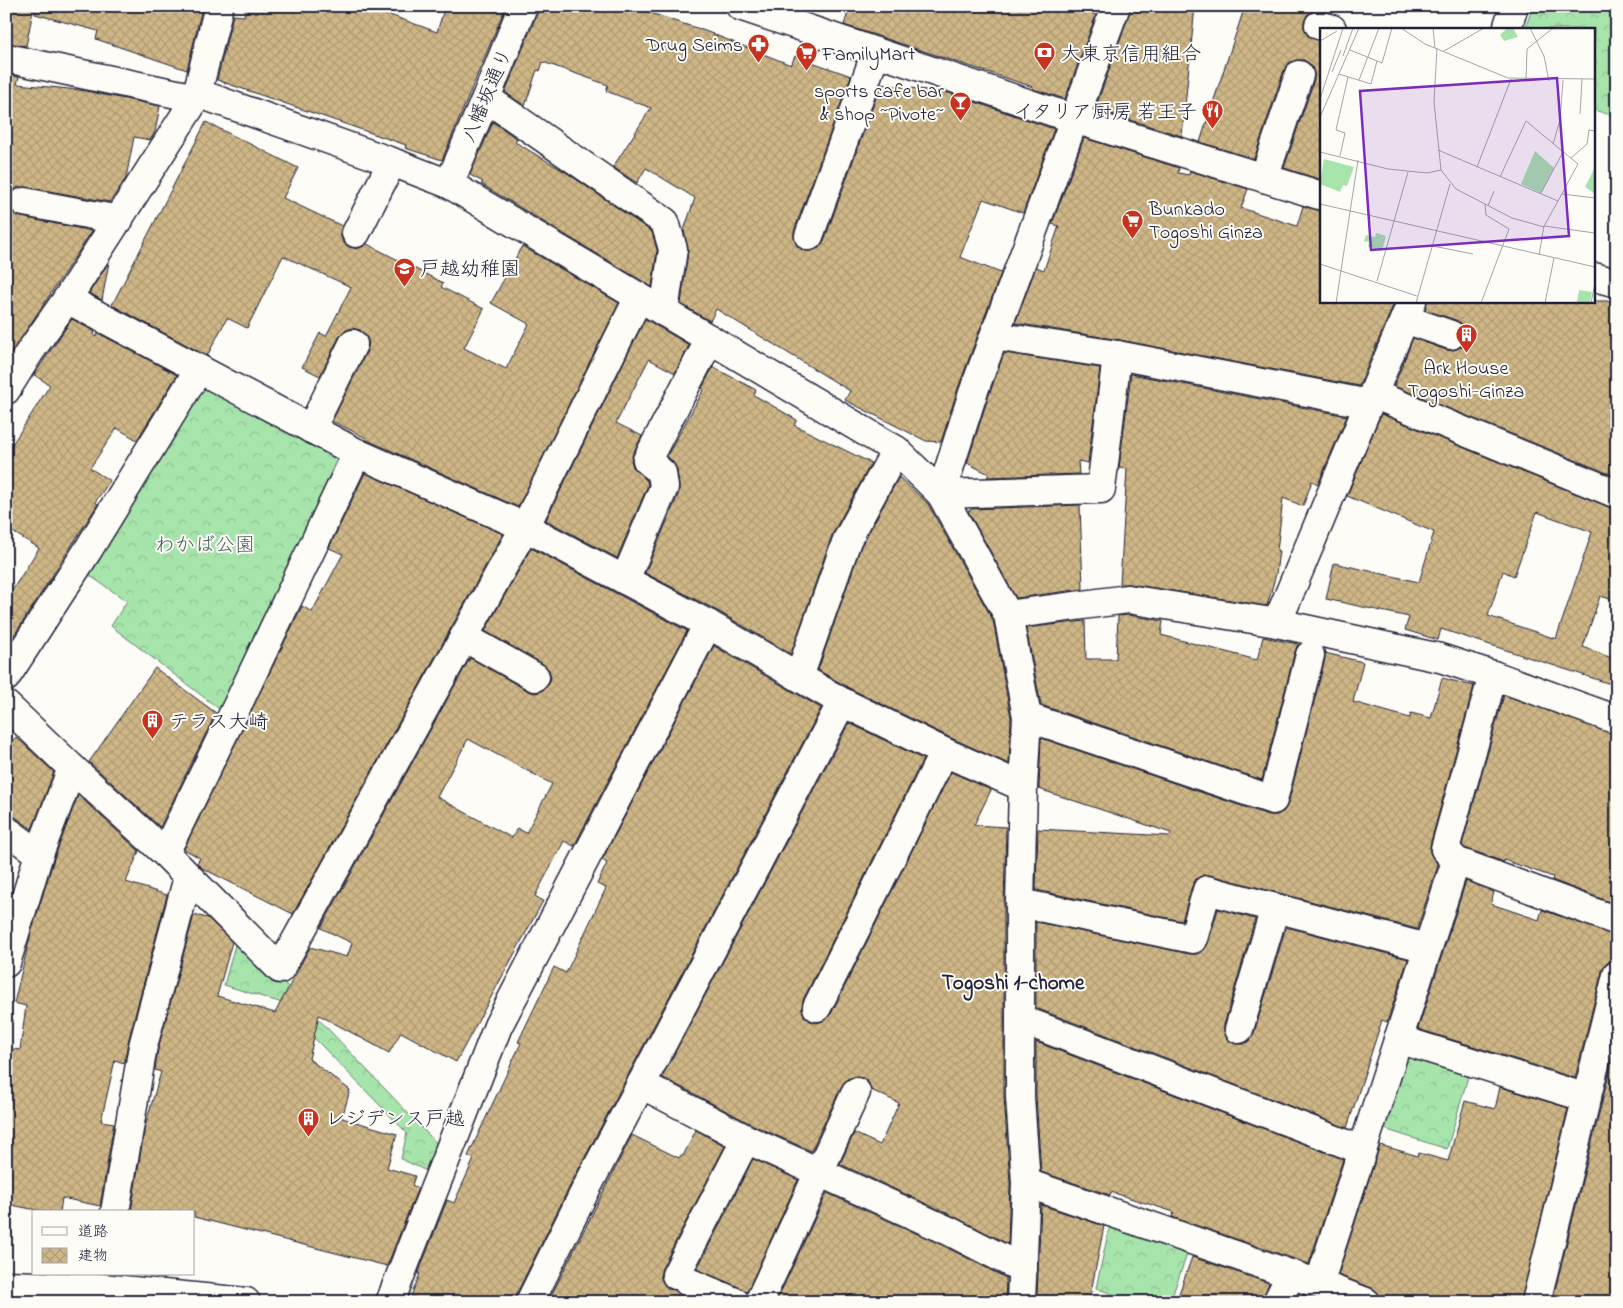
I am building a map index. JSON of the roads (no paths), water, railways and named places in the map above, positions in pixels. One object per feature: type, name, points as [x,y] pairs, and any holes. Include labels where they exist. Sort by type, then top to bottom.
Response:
[{"type":"street","points":[[6,390],[18,350],[67,299],[197,95],[219,6]]},
{"type":"street","name":"八幡坂通り","points":[[449,184],[523,6]]},
{"type":"street","points":[[941,494],[973,393],[1116,6]]},
{"type":"street","points":[[1507,28],[1514,6]]},
{"type":"street","points":[[750,8],[1074,119],[1320,195]]},
{"type":"street","points":[[809,236],[876,52]]},
{"type":"street","points":[[6,58],[197,95],[392,162],[449,184],[896,450],[941,494],[1008,615],[1027,717],[1020,903],[1020,1097],[1026,1183],[1021,1302]]},
{"type":"street","points":[[1264,178],[1299,75]]},
{"type":"street","points":[[486,98],[665,222],[673,249],[664,312]]},
{"type":"street","points":[[356,233],[392,162]]},
{"type":"street","points":[[24,202],[119,220]]},
{"type":"street","points":[[1596,278],[1617,283]]},
{"type":"street","points":[[6,705],[165,853],[280,969],[524,527],[639,297]]},
{"type":"street","points":[[67,299],[357,453],[524,527],[708,624],[842,702],[944,752],[1023,787]]},
{"type":"street","points":[[1277,623],[1408,310],[1451,335]]},
{"type":"street","points":[[994,336],[1117,355],[1371,399],[1617,494]]},
{"type":"street","points":[[625,580],[664,487],[662,473],[648,460],[710,339]]},
{"type":"street","points":[[311,428],[353,344]]},
{"type":"street","points":[[941,494],[1101,489],[1117,355]]},
{"type":"street","points":[[6,677],[88,550],[199,369]]},
{"type":"street","points":[[798,677],[847,540],[896,450]]},
{"type":"street","points":[[165,853],[357,453]]},
{"type":"street","points":[[1008,615],[1128,599],[1277,623],[1440,658],[1617,720]]},
{"type":"street","points":[[390,1302],[498,1026],[708,624]]},
{"type":"street","points":[[464,637],[535,678]]},
{"type":"street","points":[[1027,717],[1273,800],[1310,655]]},
{"type":"street","points":[[1493,675],[1445,849],[1456,862],[1617,921]]},
{"type":"street","points":[[530,1302],[587,1187],[842,702]]},
{"type":"street","points":[[817,1007],[944,752]]},
{"type":"street","points":[[6,963],[39,854],[72,768]]},
{"type":"street","points":[[6,830],[39,854]]},
{"type":"street","points":[[1319,1284],[1456,862]]},
{"type":"street","points":[[115,1210],[143,1046],[188,877]]},
{"type":"street","points":[[1020,903],[1194,939],[1207,890],[1427,948]]},
{"type":"street","points":[[1239,1029],[1275,908]]},
{"type":"street","points":[[1536,1302],[1617,975]]},
{"type":"street","points":[[1020,1019],[1362,1150]]},
{"type":"street","points":[[1398,1039],[1587,1098]]},
{"type":"street","points":[[641,1084],[746,1138],[949,1231],[1023,1270]]},
{"type":"street","points":[[759,1302],[856,1092]]},
{"type":"street","points":[[735,1302],[682,1279],[746,1138]]},
{"type":"street","points":[[1026,1183],[1291,1274],[1366,1302]]},
{"type":"street","points":[[1278,1302],[1291,1274]]},
{"type":"street","points":[[6,1284],[73,1294],[103,1281],[246,1302]]},
{"type":"place","name":"Drug Seims","points":[[759,63]]},
{"type":"place","name":"FamilyMart","points":[[806,72]]},
{"type":"place","name":"大東京信用組合","points":[[1045,72]]},
{"type":"place","name":"sports cafe bar & shop ~Pivote~","points":[[960,121]]},
{"type":"place","name":"イタリア厨房 若王子","points":[[1213,130]]},
{"type":"place","name":"Bunkado Togoshi Ginza","points":[[1133,239]]},
{"type":"place","name":"戸越幼稚園","points":[[404,287]]},
{"type":"place","name":"Ark House Togoshi-Ginza","points":[[1466,354]]},
{"type":"place","name":"テラス大崎","points":[[153,740]]},
{"type":"place","name":"レジデンス戸越","points":[[309,1137]]},
{"type":"district","name":"Togoshi 1-chome","points":[[1013,982]]},
{"type":"park label","name":"わかば公園","points":[[205,544]]}]
